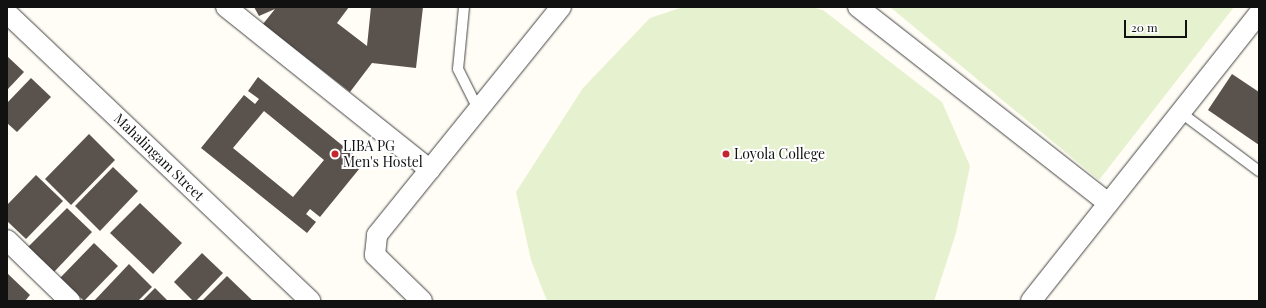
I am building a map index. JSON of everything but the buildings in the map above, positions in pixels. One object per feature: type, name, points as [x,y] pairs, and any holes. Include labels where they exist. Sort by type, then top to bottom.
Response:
[{"type":"street","points":[[226,7],[430,170]]},
{"type":"street","points":[[422,301],[375,255],[377,235],[561,7]]},
{"type":"street","points":[[858,7],[1108,203]]},
{"type":"street","name":"Mahalingam Street","points":[[7,13],[305,299]]},
{"type":"street","points":[[1032,301],[1259,13]]},
{"type":"street","points":[[7,240],[70,301]]},
{"type":"lane","points":[[464,7],[458,69],[478,110]]},
{"type":"lane","points":[[1180,112],[1259,171]]},
{"type":"green space","points":[[683,7],[812,7],[823,10],[942,102],[970,166],[956,233],[934,301],[547,301],[531,260],[516,192],[583,88],[650,18]]},
{"type":"green space","points":[[890,7],[1234,7],[1099,180]]},
{"type":"place","name":"LIBA PG Men's Hostel","points":[[335,154]]},
{"type":"place","name":"Loyola College","points":[[726,154]]}]
